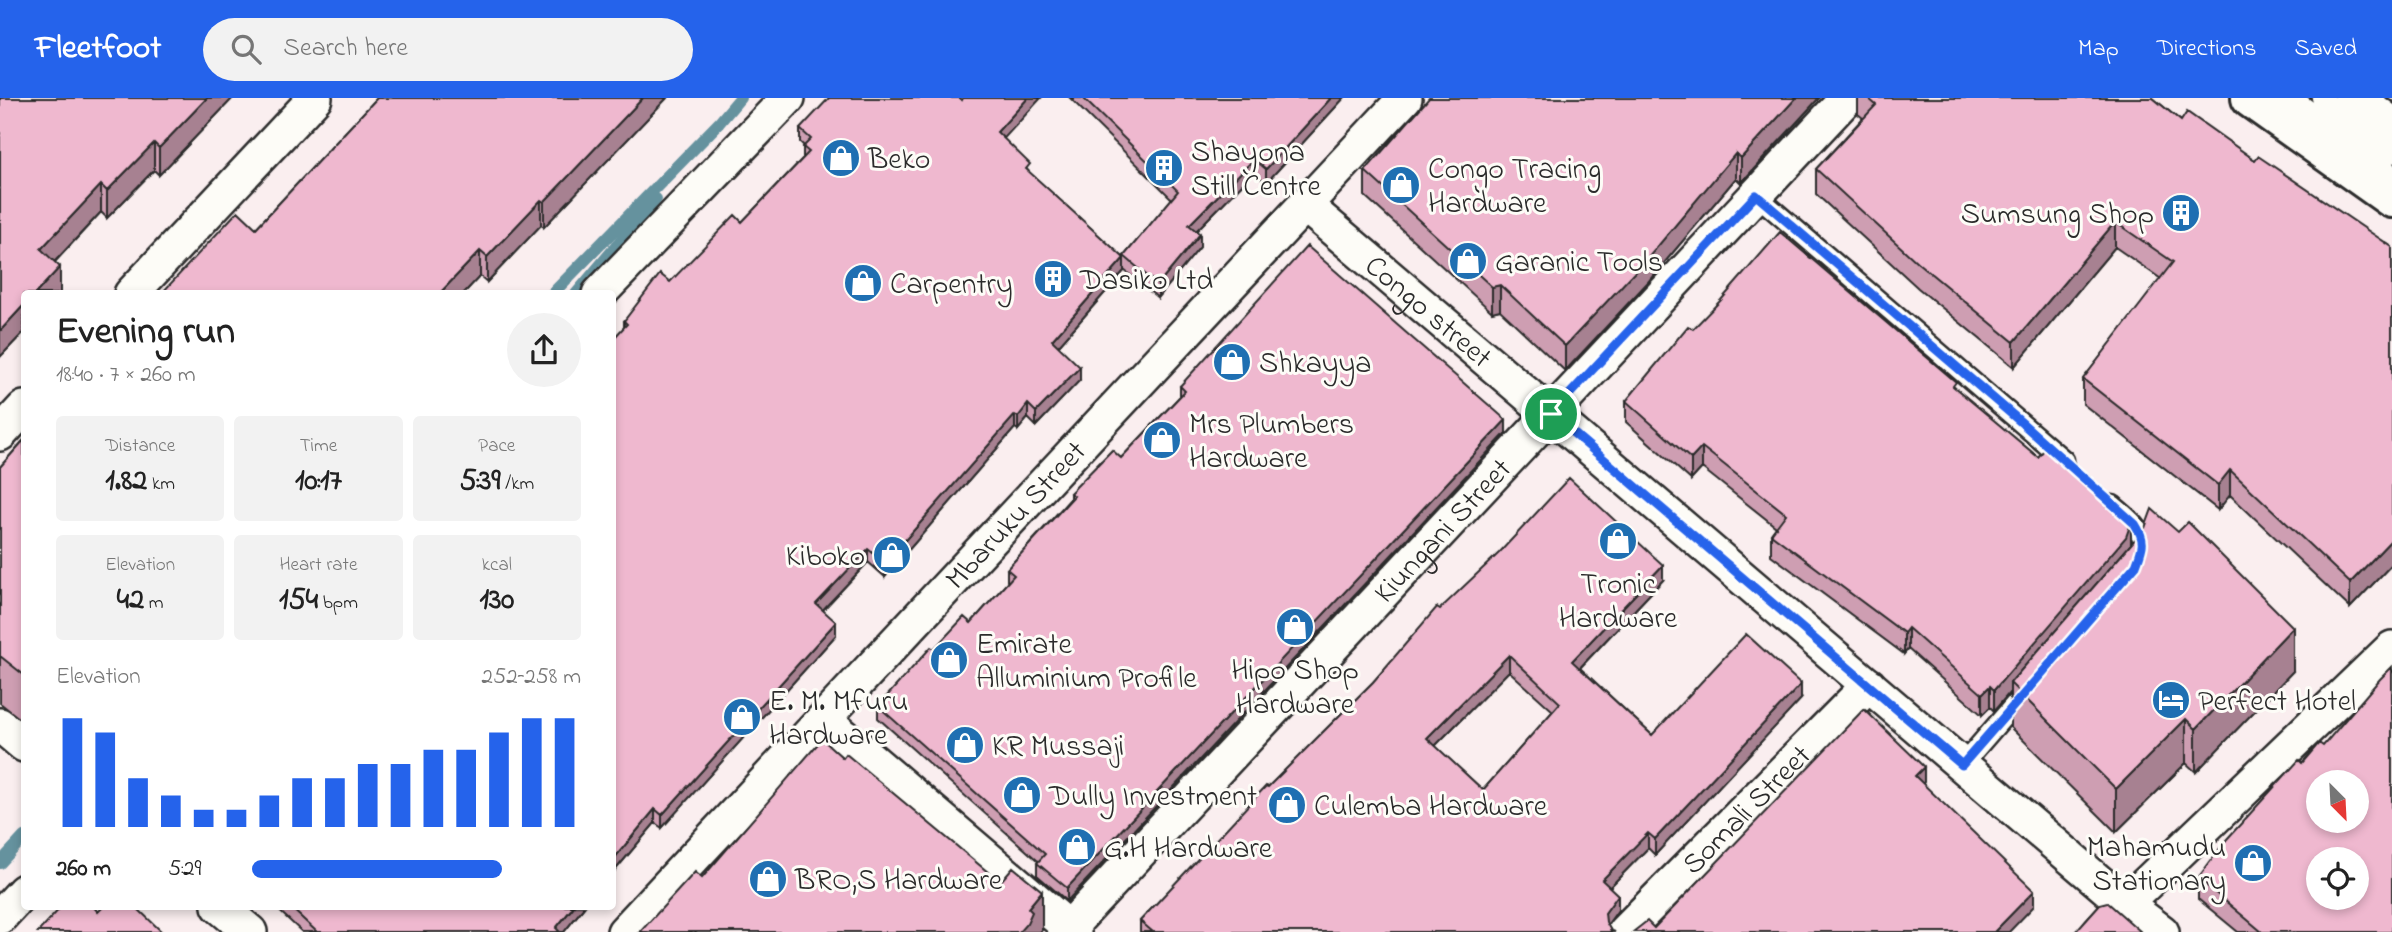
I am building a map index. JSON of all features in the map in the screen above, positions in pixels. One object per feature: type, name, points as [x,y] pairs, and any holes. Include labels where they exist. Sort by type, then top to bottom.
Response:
[{"type":"street","points":[[135,290],[315,98]]},
{"type":"street","points":[[603,290],[788,98]]},
{"type":"street","name":"Mbaruku Street","points":[[624,932],[1405,98]]},
{"type":"street","name":"Kiungani Street","points":[[1070,931],[1847,98]]},
{"type":"street","points":[[2250,98],[2392,198]]},
{"type":"street","points":[[2353,98],[2388,146]]},
{"type":"street","name":"Congo street","points":[[1305,205],[2124,904],[2162,932]]},
{"type":"street","points":[[0,434],[21,411]]},
{"type":"street","points":[[2099,932],[2124,904],[2392,648]]},
{"type":"street","name":"Somali Street","points":[[1624,932],[1869,685]]},
{"type":"street","points":[[824,719],[1070,931]]},
{"type":"street","points":[[0,725],[21,742]]},
{"type":"street","points":[[0,917],[21,894]]},
{"type":"street","points":[[224,910],[250,932]]},
{"type":"lane","points":[[2293,98],[2388,146]]},
{"type":"lane","points":[[2321,98],[2388,146],[2392,173]]},
{"type":"lane","points":[[1756,195],[2073,469]]},
{"type":"lane","points":[[2104,497],[2135,524],[2145,545],[2136,565],[2127,575]]},
{"type":"lane","points":[[1962,765],[2035,680]]},
{"type":"building","points":[[0,98],[207,98],[159,148],[154,143],[107,191],[101,185],[41,249],[60,267],[39,290],[21,290],[21,308],[0,331]]},
{"type":"building","points":[[377,98],[643,98],[544,202],[541,200],[487,257],[480,251],[443,290],[165,290],[238,211],[256,228]]},
{"type":"building","points":[[829,98],[1028,98],[997,132],[1030,164],[1026,169],[1124,258],[1052,340],[1080,367],[1036,412],[1028,404],[1018,417],[1015,415],[885,563],[868,549],[816,604],[836,622],[662,815],[655,809],[616,856],[616,336],[627,324],[624,321],[660,274],[670,282],[735,215],[742,222],[809,152],[803,147],[811,139],[800,129]]},
{"type":"building","points":[[1083,98],[1331,98],[1266,169],[1254,159],[1189,225],[1200,234],[1158,285],[1124,256],[1178,191]]},
{"type":"building","points":[[1429,98],[1796,98],[1741,158],[1736,153],[1648,258],[1565,346],[1500,285],[1492,287],[1365,171]]},
{"type":"building","points":[[1868,98],[2153,98],[2181,121],[2187,112],[2255,160],[2258,156],[2392,247],[2392,539],[2350,583],[2230,470],[2218,485],[2083,379],[2173,262],[2115,222],[2014,342],[1918,263],[1816,169],[1876,105]]},
{"type":"building","points":[[1780,232],[1956,382],[1953,386],[2038,457],[2050,443],[2126,510],[2131,523],[2126,537],[1994,690],[1990,686],[1982,694],[1908,628],[1904,633],[1771,534],[1786,514],[1702,447],[1691,459],[1626,401],[1688,326],[1693,329]]},
{"type":"building","points":[[1307,246],[1506,420],[1067,888],[1037,863],[1045,854],[878,706],[931,647],[934,649],[964,617],[971,623],[1014,575],[1007,569],[1074,496],[1070,493],[1112,450],[1121,458],[1185,391],[1180,386]]},
{"type":"building","points":[[21,443],[21,673],[0,656],[0,467]]},
{"type":"building","points":[[1569,478],[1663,565],[1572,661],[1652,735],[1746,634],[1801,684],[1655,839],[1648,833],[1602,880],[1618,895],[1605,913],[1606,922],[1611,931],[1615,932],[1153,932],[1140,921],[1266,786],[1268,787],[1373,682],[1437,607],[1440,609],[1499,553]],"holes":[[[1509,655],[1560,703],[1483,790],[1427,738]]]},
{"type":"building","points":[[2152,509],[2178,532],[2188,522],[2293,627],[2196,729],[2186,719],[2116,789],[2010,683],[2145,528]]},
{"type":"building","points":[[2392,667],[2392,932],[2262,932],[2198,878],[2227,839],[2299,760],[2302,763],[2319,743],[2323,746]]},
{"type":"building","points":[[1864,709],[1924,767],[1915,776],[2034,891],[1994,932],[1633,932],[1647,921],[1654,928]]},
{"type":"building","points":[[822,739],[843,758],[846,754],[1000,882],[1013,867],[1042,891],[1028,908],[1032,912],[1019,932],[640,932],[695,872],[702,878]]},
{"type":"building","points":[[2107,902],[2141,932],[2075,932],[2100,904]]},
{"type":"building","points":[[58,910],[139,910],[162,932],[38,932]]},
{"type":"building","points":[[293,910],[571,910],[556,928],[558,932],[317,932]]},
{"type":"waterway","points":[[556,290],[719,123],[740,98]]},
{"type":"waterway","points":[[579,290],[656,199]]},
{"type":"waterway","points":[[0,863],[21,840]]},
{"type":"place","name":"Beko","points":[[841,158]]},
{"type":"place","name":"Shayona Still Centre","points":[[1164,168]]},
{"type":"place","name":"Congo Tracing Hardware","points":[[1401,185]]},
{"type":"place","name":"Sumsung Shop","points":[[2181,213]]},
{"type":"place","name":"Garanic Tools","points":[[1468,261]]},
{"type":"place","name":"Dasiko Ltd","points":[[1053,279]]},
{"type":"place","name":"Carpentry","points":[[863,283]]},
{"type":"place","name":"Shkayya","points":[[1232,362]]},
{"type":"place","name":"Mrs Plumbers Hardware","points":[[1162,440]]},
{"type":"place","name":"Tronic Hardware","points":[[1618,541]]},
{"type":"place","name":"Kiboko","points":[[892,555]]},
{"type":"place","name":"Hipo Shop Hardware","points":[[1295,627]]},
{"type":"place","name":"Emirate Alluminium Profile","points":[[949,660]]},
{"type":"place","name":"Perfect Hotel","points":[[2171,700]]},
{"type":"place","name":"E. M. Mfuru Hardware","points":[[742,717]]},
{"type":"place","name":"KR Mussaji","points":[[965,745]]},
{"type":"place","name":"Dully Investment","points":[[1022,795]]},
{"type":"place","name":"Culemba Hardware","points":[[1287,805]]},
{"type":"place","name":"G.H Hardware","points":[[1077,847]]},
{"type":"place","name":"Mahamudu Stationary","points":[[2253,863]]},
{"type":"place","name":"BRO,S Hardware","points":[[768,879]]},
{"type":"route","points":[[1756,195],[2022,423],[2135,524],[2145,545],[2136,565],[1962,765],[1551,414],[1756,195]]}]
